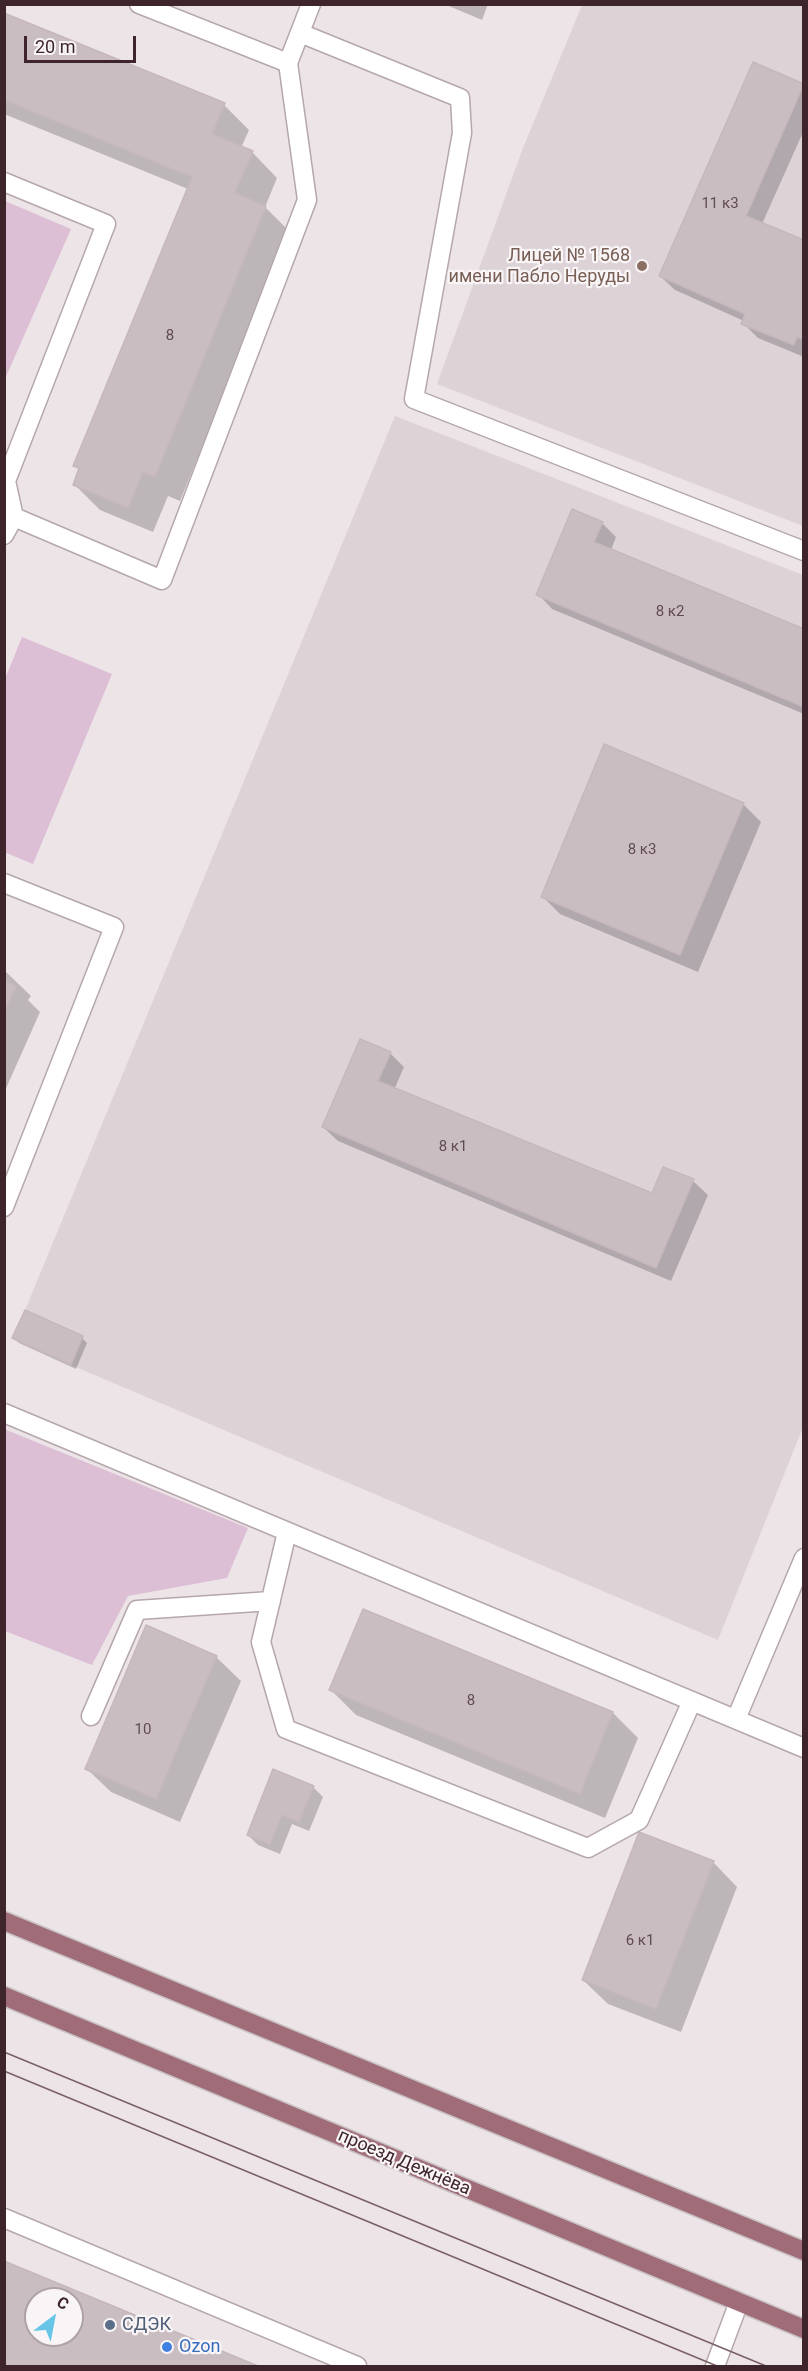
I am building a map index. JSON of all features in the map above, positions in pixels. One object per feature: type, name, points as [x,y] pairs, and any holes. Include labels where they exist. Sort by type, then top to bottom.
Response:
[{"type":"main road","points":[[4,1921],[804,2251]]},
{"type":"main road","name":"проезд Дежнёва","points":[[4,1996],[804,2329]]},
{"type":"lane","points":[[139,4],[288,63]]},
{"type":"lane","points":[[14,518],[162,580],[307,200],[288,63],[312,4]]},
{"type":"lane","points":[[300,33],[460,98],[462,133],[414,399],[804,551]]},
{"type":"lane","points":[[4,182],[106,224],[6,481],[14,518],[4,535]]},
{"type":"lane","points":[[4,883],[114,927],[4,1208]]},
{"type":"lane","points":[[4,1413],[804,1748]]},
{"type":"lane","points":[[287,1532],[261,1642],[286,1729],[588,1848],[639,1820],[692,1701]]},
{"type":"lane","points":[[736,1719],[804,1558]]},
{"type":"lane","points":[[91,1716],[137,1610],[271,1601]]},
{"type":"lane","points":[[4,2218],[357,2367]]},
{"type":"lane","points":[[715,2367],[739,2302]]},
{"type":"shaded area","name":"Лицей № 1568 имени Пабло Неруды","points":[[582,5],[803,5],[803,526],[437,384],[523,148]]},
{"type":"shaded area","points":[[5,201],[71,229],[5,379]]},
{"type":"shaded area","points":[[395,416],[803,575],[803,1427],[718,1640],[71,1365],[83,1336],[25,1310]]},
{"type":"shaded area","points":[[22,637],[112,674],[33,864],[4,852],[5,679]]},
{"type":"shaded area","points":[[4,1429],[248,1528],[227,1578],[128,1596],[92,1665],[5,1631]]},
{"type":"building","points":[[4,13],[225,103],[212,134],[253,151],[235,193],[266,206],[155,477],[143,472],[128,508],[73,485],[79,468],[73,466],[192,177],[4,100]]},
{"type":"building","points":[[753,62],[804,84],[746,216],[804,240],[804,340],[797,337],[794,345],[741,324],[745,314],[659,276]]},
{"type":"building","points":[[572,509],[603,522],[594,542],[804,629],[804,707],[536,595]]},
{"type":"building","points":[[604,744],[744,803],[680,955],[541,897]]},
{"type":"building","points":[[4,980],[16,986],[4,1012]]},
{"type":"building","points":[[360,1039],[391,1052],[378,1081],[652,1193],[663,1167],[694,1179],[656,1268],[322,1127]]},
{"type":"building","points":[[25,1310],[83,1336],[71,1365],[12,1338]]},
{"type":"building","points":[[363,1609],[613,1712],[580,1794],[329,1690]]},
{"type":"building","points":[[146,1625],[217,1656],[156,1799],[85,1769]]},
{"type":"building","points":[[273,1769],[314,1786],[299,1822],[282,1815],[270,1845],[247,1835]]},
{"type":"building","points":[[639,1832],[714,1861],[656,2009],[582,1980]]},
{"type":"building","points":[[4,2261],[67,2287],[24,2287],[24,2347],[84,2347],[84,2294],[258,2366],[4,2366]]},
{"type":"tram line","points":[[4,2052],[766,2366]]},
{"type":"tram line","points":[[4,2071],[717,2366]]},
{"type":"place","name":"Лицей № 1568 имени Пабло Неруды","points":[[642,266]]},
{"type":"place","name":"СДЭК","points":[[110,2325]]},
{"type":"place","name":"Ozon","points":[[167,2347]]}]
